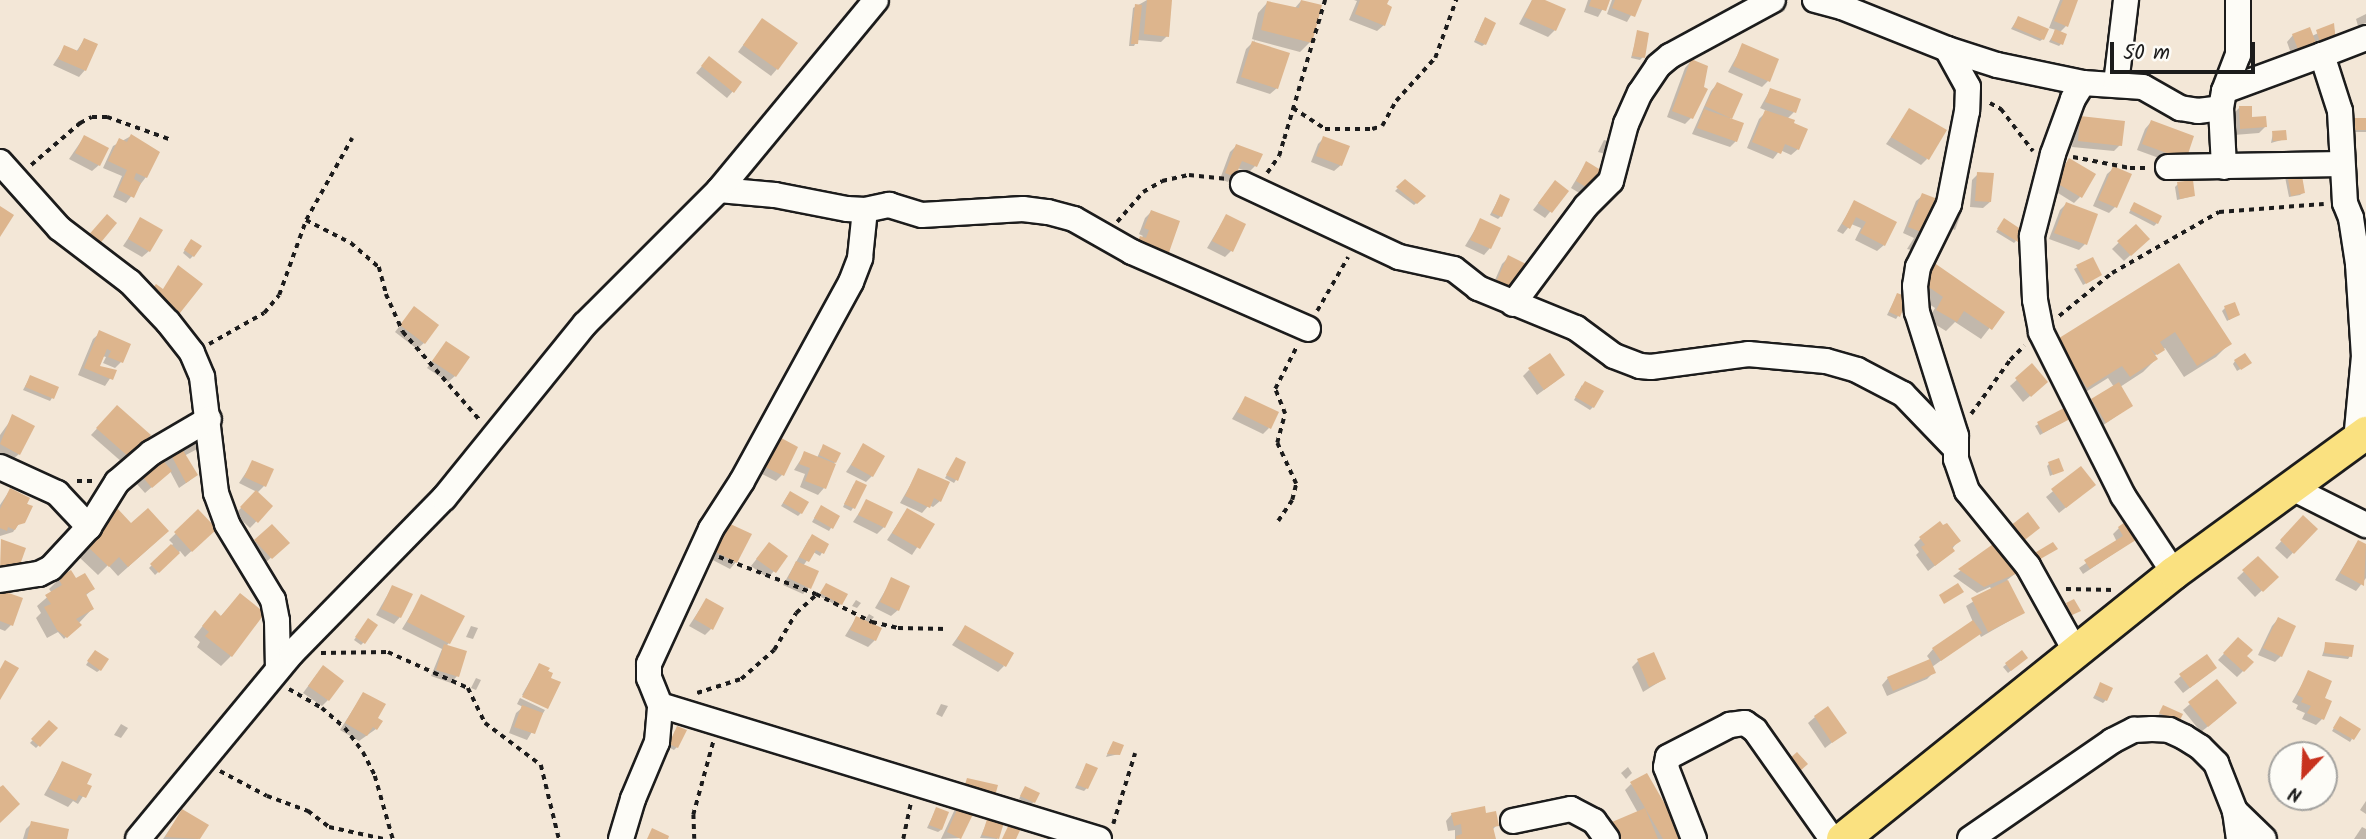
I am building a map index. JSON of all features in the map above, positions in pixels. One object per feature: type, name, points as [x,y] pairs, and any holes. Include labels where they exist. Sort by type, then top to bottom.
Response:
[{"type":"main road","points":[[1843,839],[2077,654],[2174,573],[2361,437]]},
{"type":"street","points":[[138,839],[280,667],[444,498],[585,324],[719,190],[876,0]]},
{"type":"street","points":[[1513,304],[1586,206],[1611,181],[1626,124],[1640,93],[1658,66],[1670,55],[1773,0]]},
{"type":"street","points":[[1815,0],[1842,7],[1947,49],[1997,65],[2083,83],[2143,88],[2180,108],[2198,111],[2366,38]]},
{"type":"street","points":[[2116,84],[2126,0]]},
{"type":"street","points":[[2224,167],[2222,99],[2238,55],[2238,0]]},
{"type":"street","points":[[1947,49],[1968,87],[1967,111],[1950,204],[1918,267],[1915,286],[1917,312],[1956,442],[1959,475],[1967,491],[2016,549],[2077,654]]},
{"type":"street","points":[[2322,55],[2340,111],[2345,203],[2351,218],[2358,264],[2364,356],[2361,437]]},
{"type":"street","points":[[2083,83],[2073,99],[2053,153],[2032,236],[2035,300],[2041,332],[2123,496],[2174,573]]},
{"type":"street","points":[[2168,167],[2342,164]]},
{"type":"street","points":[[7,169],[60,228],[130,282],[168,322],[192,353],[202,377],[216,493],[227,524],[272,600],[277,621],[280,667]]},
{"type":"street","points":[[1243,184],[1359,240],[1410,261],[1451,268],[1471,285],[1576,328],[1614,356],[1640,366],[1651,367],[1748,354],[1826,361],[1857,370],[1903,394],[1956,442]]},
{"type":"street","points":[[719,190],[865,210],[889,205],[922,215],[1023,209],[1074,219],[1132,252],[1308,329]]},
{"type":"street","points":[[865,210],[860,258],[851,282],[702,549],[649,664],[649,678],[669,708],[915,783],[1105,834]]},
{"type":"street","points":[[0,580],[39,574],[51,568],[89,527],[117,482],[151,453],[209,419]]},
{"type":"street","points":[[0,467],[57,493],[89,527]]},
{"type":"street","points":[[2290,487],[2366,525]]},
{"type":"street","points":[[621,839],[633,799],[669,708]]},
{"type":"street","points":[[1694,839],[1666,767],[1668,757],[1730,724],[1745,723],[1755,730],[1832,839]]},
{"type":"street","points":[[1970,839],[2003,819],[2091,754],[2134,730],[2169,730],[2200,747],[2216,763],[2235,811],[2239,839]]},
{"type":"street","points":[[1513,821],[1571,809],[1594,821],[1607,839]]},
{"type":"street","points":[[2235,811],[2264,839]]},
{"type":"path","points":[[1089,226],[1114,226],[1143,192],[1162,181],[1189,175],[1207,175],[1243,184],[1259,181],[1279,156],[1325,0]]},
{"type":"path","points":[[1293,108],[1325,129],[1372,129],[1382,126],[1396,101],[1434,58],[1456,0]]},
{"type":"path","points":[[1968,87],[2001,109],[2020,132],[2047,178]]},
{"type":"path","points":[[7,169],[43,156],[80,123],[92,117],[107,117],[169,139]]},
{"type":"path","points":[[192,353],[244,327],[264,313],[279,295],[306,220],[352,138]]},
{"type":"path","points":[[2053,153],[2130,168],[2168,167]]},
{"type":"path","points":[[1956,442],[2010,360],[2112,273],[2219,212],[2345,203]]},
{"type":"path","points":[[306,220],[351,243],[379,267],[386,295],[403,332],[494,436]]},
{"type":"path","points":[[1278,521],[1292,500],[1296,484],[1277,443],[1285,414],[1275,389],[1330,286],[1359,240]]},
{"type":"path","points":[[702,549],[748,571],[816,594],[872,622],[898,628],[947,629]]},
{"type":"path","points":[[2043,592],[2068,588],[2119,590],[2147,595]]},
{"type":"path","points":[[669,708],[701,691],[741,679],[774,650],[796,613],[816,594]]},
{"type":"path","points":[[280,667],[379,650],[461,682],[473,695],[485,723],[541,765],[559,839]]},
{"type":"path","points":[[280,667],[345,728],[375,776],[393,839]]},
{"type":"path","points":[[694,839],[693,815],[720,724]]},
{"type":"path","points":[[1105,834],[1135,753]]},
{"type":"path","points":[[200,763],[240,779],[267,796],[308,811],[329,827],[384,839]]},
{"type":"path","points":[[903,839],[915,783]]},
{"type":"building","points":[[1147,0],[1172,0],[1169,37],[1144,34]]},
{"type":"building","points":[[1301,0],[1322,5],[1312,43],[1261,30],[1267,1],[1299,8]]},
{"type":"building","points":[[1360,0],[1389,0],[1387,4],[1392,7],[1385,26],[1355,14]]},
{"type":"building","points":[[1532,0],[1545,0],[1566,9],[1556,31],[1524,17]]},
{"type":"building","points":[[1591,0],[1610,0],[1606,11],[1589,6]]},
{"type":"building","points":[[1615,0],[1642,0],[1635,17],[1612,8]]},
{"type":"building","points":[[2063,0],[2078,0],[2068,27],[2054,21]]},
{"type":"building","points":[[1135,4],[1142,5],[1138,44],[1131,44]]},
{"type":"building","points":[[2018,16],[2049,29],[2044,40],[2013,27]]},
{"type":"building","points":[[1485,17],[1496,23],[1486,45],[1475,40]]},
{"type":"building","points":[[762,18],[798,43],[778,70],[743,45]]},
{"type":"building","points":[[2334,23],[2336,43],[2322,48],[2316,30]]},
{"type":"building","points":[[2310,27],[2319,51],[2301,57],[2292,34]]},
{"type":"building","points":[[2055,29],[2067,34],[2063,45],[2051,40]]},
{"type":"building","points":[[1637,30],[1649,33],[1645,58],[1632,56]]},
{"type":"building","points":[[84,38],[98,44],[86,71],[58,59],[64,45],[78,51]]},
{"type":"building","points":[[1252,41],[1290,53],[1278,89],[1241,77]]},
{"type":"building","points":[[1742,43],[1779,59],[1770,82],[1733,66]]},
{"type":"building","points":[[709,56],[742,82],[734,93],[701,66]]},
{"type":"building","points":[[1691,59],[1708,66],[1704,87],[1708,89],[1693,119],[1672,111]]},
{"type":"building","points":[[1717,82],[1743,94],[1732,119],[1705,106]]},
{"type":"building","points":[[1770,88],[1801,99],[1796,113],[1765,102]]},
{"type":"building","points":[[2239,106],[2252,106],[2252,117],[2266,116],[2267,127],[2240,129]]},
{"type":"building","points":[[1909,108],[1947,130],[1929,160],[1891,137]]},
{"type":"building","points":[[1704,109],[1744,123],[1737,142],[1697,128]]},
{"type":"building","points":[[1765,110],[1795,120],[1794,123],[1808,129],[1799,150],[1785,144],[1781,154],[1752,142]]},
{"type":"building","points":[[2080,116],[2125,121],[2122,146],[2078,141]]},
{"type":"building","points":[[2352,118],[2366,118],[2366,130],[2352,130]]},
{"type":"building","points":[[2151,120],[2194,136],[2186,160],[2142,144]]},
{"type":"building","points":[[2286,130],[2287,140],[2273,141],[2272,131]]},
{"type":"building","points":[[131,134],[160,152],[147,178],[136,173],[134,179],[141,183],[134,198],[118,190],[127,170],[108,161],[119,138],[127,142]]},
{"type":"building","points":[[84,135],[109,148],[100,166],[75,153]]},
{"type":"building","points":[[1323,136],[1350,146],[1342,166],[1316,156]]},
{"type":"building","points":[[1236,144],[1263,154],[1257,167],[1242,161],[1235,177],[1225,173]]},
{"type":"building","points":[[2069,158],[2096,174],[2082,198],[2055,182]]},
{"type":"building","points":[[1586,161],[1604,172],[1594,192],[1576,181]]},
{"type":"building","points":[[2113,166],[2132,174],[2117,208],[2098,200]]},
{"type":"building","points":[[2301,170],[2305,193],[2291,196],[2287,173]]},
{"type":"building","points":[[1977,172],[1994,173],[1991,202],[1975,201]]},
{"type":"building","points":[[1405,179],[1426,196],[1417,204],[1396,187]]},
{"type":"building","points":[[1555,180],[1569,191],[1552,213],[1538,203]]},
{"type":"building","points":[[2193,180],[2195,196],[2180,199],[2177,182]]},
{"type":"building","points":[[1922,193],[1948,203],[1929,235],[1908,227]]},
{"type":"building","points":[[1500,194],[1510,199],[1502,217],[1492,213]]},
{"type":"building","points":[[1854,200],[1897,222],[1885,246],[1860,233],[1866,222],[1856,217],[1850,229],[1842,224]]},
{"type":"building","points":[[2066,202],[2098,214],[2087,245],[2054,233]]},
{"type":"building","points":[[2134,202],[2162,216],[2158,224],[2130,210]]},
{"type":"building","points":[[0,206],[14,215],[0,237]]},
{"type":"building","points":[[1151,210],[1180,221],[1166,261],[1135,250],[1140,236],[1146,238],[1149,230],[1144,228]]},
{"type":"building","points":[[107,214],[117,223],[97,247],[86,238]]},
{"type":"building","points":[[1226,214],[1246,224],[1233,252],[1212,241]]},
{"type":"building","points":[[140,217],[163,230],[150,252],[128,239]]},
{"type":"building","points":[[1480,218],[1501,228],[1491,249],[1470,240]]},
{"type":"building","points":[[2004,218],[2025,232],[2018,242],[1997,229]]},
{"type":"building","points":[[2136,224],[2150,239],[2131,256],[2117,241]]},
{"type":"building","points":[[191,239],[202,246],[194,257],[184,250]]},
{"type":"building","points":[[1508,255],[1528,265],[1513,299],[1493,289]]},
{"type":"building","points":[[2093,257],[2102,275],[2086,284],[2076,265]]},
{"type":"building","points":[[1933,262],[2005,312],[1992,330],[1964,311],[1957,322],[1936,310],[1943,297],[1920,281]]},
{"type":"building","points":[[2179,263],[2232,344],[2197,366],[2175,332],[2160,342],[2165,350],[2157,355],[2150,348],[2158,359],[2130,377],[2122,366],[2087,388],[2056,340]]},
{"type":"building","points":[[178,265],[203,284],[180,313],[150,291],[156,284],[163,289]]},
{"type":"building","points":[[1897,293],[1908,297],[1900,317],[1889,312]]},
{"type":"building","points":[[2235,302],[2240,315],[2229,320],[2224,306]]},
{"type":"building","points":[[414,306],[439,325],[425,344],[400,325]]},
{"type":"building","points":[[99,330],[131,344],[123,363],[108,357],[111,351],[107,349],[100,366],[117,370],[113,380],[84,368]]},
{"type":"building","points":[[446,341],[470,357],[456,377],[432,361]]},
{"type":"building","points":[[1550,353],[1565,375],[1544,390],[1528,368]]},
{"type":"building","points":[[2245,353],[2252,363],[2241,370],[2234,360]]},
{"type":"building","points":[[2032,363],[2048,382],[2031,397],[2015,378]]},
{"type":"building","points":[[30,375],[59,387],[54,399],[25,387]]},
{"type":"building","points":[[1585,381],[1604,391],[1594,408],[1575,397]]},
{"type":"building","points":[[2119,382],[2133,406],[2106,423],[2091,399]]},
{"type":"building","points":[[1245,396],[1279,412],[1271,429],[1237,412]]},
{"type":"building","points":[[117,405],[151,435],[130,458],[96,428]]},
{"type":"building","points":[[2064,408],[2070,419],[2043,433],[2037,422]]},
{"type":"building","points":[[12,414],[35,426],[20,455],[0,444]]},
{"type":"building","points":[[772,433],[798,447],[784,476],[757,463]]},
{"type":"building","points":[[863,443],[885,456],[873,477],[851,465]]},
{"type":"building","points":[[823,444],[841,453],[836,463],[819,455]]},
{"type":"building","points":[[181,447],[198,475],[186,483],[170,453]]},
{"type":"building","points":[[804,451],[836,464],[826,489],[805,481],[810,468],[799,464]]},
{"type":"building","points":[[956,457],[966,462],[958,481],[946,475]]},
{"type":"building","points":[[161,458],[172,471],[152,488],[141,475]]},
{"type":"building","points":[[2059,458],[2064,471],[2053,475],[2048,462]]},
{"type":"building","points":[[252,460],[274,469],[266,487],[244,477]]},
{"type":"building","points":[[2081,466],[2096,485],[2066,508],[2051,489]]},
{"type":"building","points":[[918,468],[950,482],[941,502],[934,498],[930,508],[905,496]]},
{"type":"building","points":[[856,480],[867,485],[855,509],[844,504]]},
{"type":"building","points":[[10,488],[30,498],[27,504],[33,506],[25,523],[18,525],[15,530],[8,527],[7,531],[0,528],[0,509]]},
{"type":"building","points":[[256,490],[273,506],[258,523],[240,507]]},
{"type":"building","points":[[790,491],[809,502],[802,514],[783,503]]},
{"type":"building","points":[[866,499],[893,512],[885,528],[858,515]]},
{"type":"building","points":[[821,505],[840,516],[833,529],[814,518]]},
{"type":"building","points":[[117,508],[131,523],[148,508],[169,531],[128,567],[119,557],[109,567],[87,546],[94,529]]},
{"type":"building","points":[[907,508],[935,524],[920,549],[892,533]]},
{"type":"building","points":[[198,509],[217,529],[192,552],[174,532]]},
{"type":"building","points":[[2028,512],[2040,528],[2017,546],[2005,530]]},
{"type":"building","points":[[2303,515],[2318,529],[2294,554],[2280,540]]},
{"type":"building","points":[[2128,520],[2139,538],[2090,569],[2084,560],[2123,536],[2118,527]]},
{"type":"building","points":[[1940,521],[1943,525],[1947,523],[1961,541],[1952,547],[1955,551],[1935,566],[1921,547],[1925,545],[1919,537]]},
{"type":"building","points":[[726,522],[752,534],[737,563],[712,550]]},
{"type":"building","points":[[272,524],[290,543],[272,559],[254,540]]},
{"type":"building","points":[[812,534],[829,544],[824,554],[816,550],[809,562],[799,557]]},
{"type":"building","points":[[1,539],[26,548],[16,576],[0,570]]},
{"type":"building","points":[[2358,540],[2366,544],[2364,586],[2340,573]]},
{"type":"building","points":[[769,542],[788,556],[776,573],[756,559]]},
{"type":"building","points":[[1996,542],[2018,573],[1984,587],[1958,569]]},
{"type":"building","points":[[2053,542],[2058,549],[2035,562],[2031,555]]},
{"type":"building","points":[[171,544],[180,553],[159,573],[150,564]]},
{"type":"building","points":[[2258,556],[2279,577],[2263,592],[2242,570]]},
{"type":"building","points":[[796,561],[819,571],[811,589],[788,578]]},
{"type":"building","points":[[71,570],[76,578],[85,573],[95,589],[86,594],[94,609],[76,619],[82,625],[67,638],[57,630],[44,607],[51,604],[45,595],[62,585],[58,578]]},
{"type":"building","points":[[891,577],[910,586],[899,611],[880,602]]},
{"type":"building","points":[[2008,580],[2025,613],[1988,632],[1971,598]]},
{"type":"building","points":[[826,583],[848,594],[842,605],[820,593]]},
{"type":"building","points":[[1958,583],[1964,592],[1944,604],[1939,595]]},
{"type":"building","points":[[392,585],[413,594],[401,618],[381,609]]},
{"type":"building","points":[[0,590],[23,598],[13,626],[0,621]]},
{"type":"building","points":[[240,593],[265,613],[232,657],[205,636],[209,632],[202,626],[215,610],[221,616]]},
{"type":"building","points":[[421,594],[465,616],[450,644],[407,622]]},
{"type":"building","points":[[706,598],[724,608],[713,630],[694,619]]},
{"type":"building","points":[[2074,599],[2081,611],[2072,615],[2066,603]]},
{"type":"building","points":[[856,616],[882,628],[876,641],[850,630]]},
{"type":"building","points":[[2278,617],[2296,626],[2282,657],[2263,648]]},
{"type":"building","points":[[368,618],[378,625],[365,644],[355,637]]},
{"type":"building","points":[[1973,620],[1982,633],[1941,661],[1932,648]]},
{"type":"building","points":[[965,625],[1014,653],[1006,667],[957,639]]},
{"type":"building","points":[[2238,637],[2253,650],[2247,656],[2254,662],[2244,672],[2223,653]]},
{"type":"building","points":[[2325,642],[2354,645],[2352,657],[2324,653]]},
{"type":"building","points":[[444,644],[467,651],[459,677],[436,670]]},
{"type":"building","points":[[95,650],[109,659],[101,671],[87,661]]},
{"type":"building","points":[[2022,650],[2028,658],[2011,671],[2005,663]]},
{"type":"building","points":[[1654,652],[1666,679],[1649,687],[1637,659]]},
{"type":"building","points":[[2207,654],[2217,668],[2190,688],[2179,674]]},
{"type":"building","points":[[1930,659],[1936,673],[1893,691],[1887,677]]},
{"type":"building","points":[[5,660],[19,668],[0,700],[0,669]]},
{"type":"building","points":[[539,663],[550,668],[548,671],[553,673],[551,678],[561,682],[548,709],[522,697]]},
{"type":"building","points":[[323,665],[344,681],[329,701],[308,686]]},
{"type":"building","points":[[2308,670],[2332,681],[2325,698],[2332,701],[2324,720],[2307,713],[2311,706],[2301,702],[2303,698],[2297,695]]},
{"type":"building","points":[[2217,679],[2237,703],[2208,727],[2188,702]]},
{"type":"building","points":[[2100,682],[2113,688],[2107,701],[2095,695]]},
{"type":"building","points":[[363,692],[386,704],[378,718],[383,721],[377,730],[373,727],[367,736],[345,723]]},
{"type":"building","points":[[522,705],[543,713],[535,734],[514,727]]},
{"type":"building","points":[[2163,705],[2183,714],[2179,722],[2159,713]]},
{"type":"building","points":[[1828,706],[1847,733],[1832,743],[1814,716]]},
{"type":"building","points":[[2340,716],[2361,729],[2354,740],[2333,728]]},
{"type":"building","points":[[49,720],[58,728],[40,747],[31,739]]},
{"type":"building","points":[[677,726],[687,730],[678,748],[669,744]]},
{"type":"building","points":[[1113,741],[1124,745],[1120,755],[1107,754]]},
{"type":"building","points":[[1797,752],[1808,764],[1800,771],[1789,759]]},
{"type":"building","points":[[62,761],[92,774],[87,784],[92,786],[86,798],[79,795],[76,801],[49,789]]},
{"type":"building","points":[[1086,763],[1098,768],[1088,789],[1077,785]]},
{"type":"building","points":[[1647,773],[1685,839],[1663,839],[1630,782]]},
{"type":"building","points":[[967,778],[998,785],[995,796],[964,788]]},
{"type":"building","points":[[3,785],[20,804],[0,823],[0,787]]},
{"type":"building","points":[[1025,786],[1040,793],[1035,803],[1020,796]]},
{"type":"building","points":[[961,801],[976,808],[961,839],[947,832]]},
{"type":"building","points":[[1485,806],[1486,813],[1496,811],[1499,826],[1493,827],[1496,839],[1456,839],[1456,836],[1462,834],[1461,824],[1454,826],[1451,813]]},
{"type":"building","points":[[936,807],[949,812],[942,830],[929,825]]},
{"type":"building","points":[[1645,808],[1658,839],[1619,839],[1612,822]]},
{"type":"building","points":[[182,809],[209,825],[200,839],[165,837]]},
{"type":"building","points":[[989,813],[1005,819],[999,839],[982,835]]},
{"type":"building","points":[[1012,818],[1023,824],[1016,839],[1002,839]]},
{"type":"building","points":[[31,821],[69,829],[67,839],[27,839]]},
{"type":"building","points":[[652,828],[669,836],[668,839],[647,839]]}]
